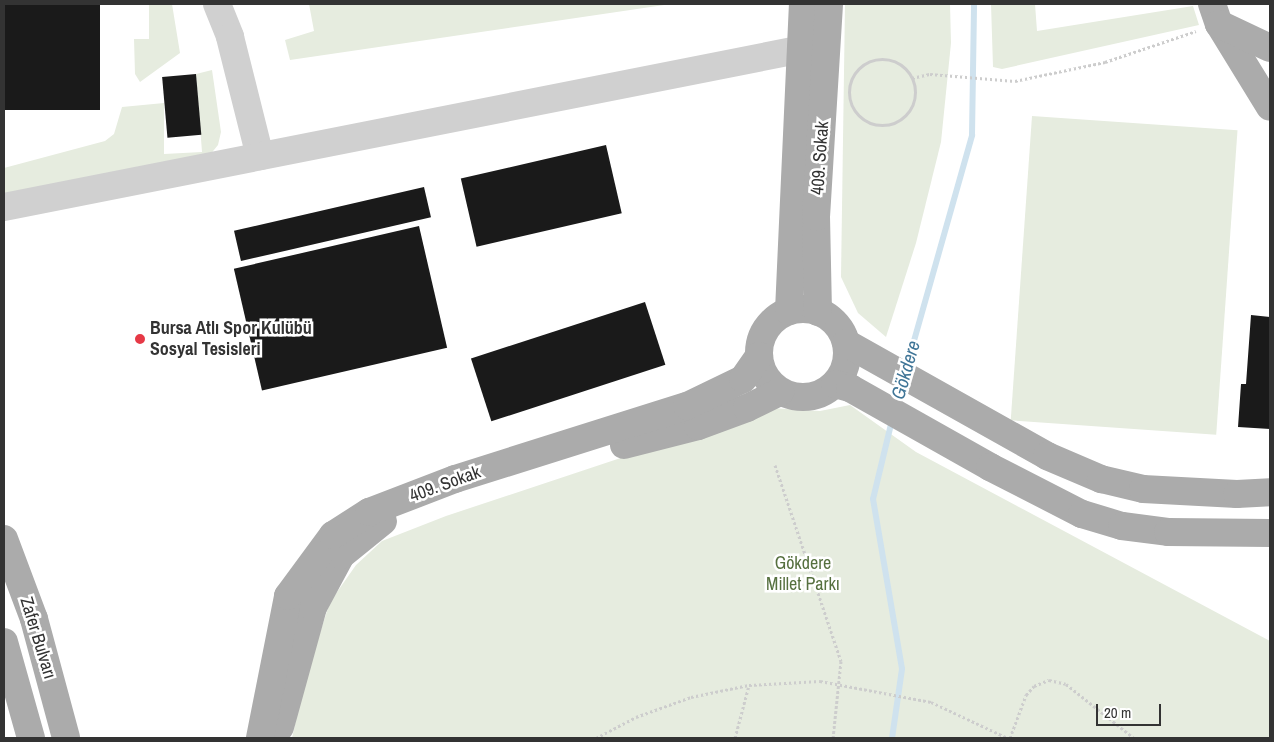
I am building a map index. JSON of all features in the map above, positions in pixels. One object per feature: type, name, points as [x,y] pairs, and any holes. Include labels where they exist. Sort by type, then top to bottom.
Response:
[{"type":"main road","name":"409. Sokak","points":[[803,4],[814,47],[818,312]]},
{"type":"main road","name":"409. Sokak","points":[[790,311],[814,47],[829,4]]},
{"type":"main road","points":[[1215,14],[1270,48]]},
{"type":"main road","points":[[1215,14],[1270,107]]},
{"type":"main road","points":[[1270,492],[1237,494],[1143,489],[1101,479],[1046,456],[853,348],[831,319],[818,312],[790,311],[766,328],[758,356],[769,382],[780,392],[809,397],[842,386],[1039,493],[1082,514],[1106,521],[1168,532],[1270,533]]},
{"type":"main road","points":[[842,386],[843,372],[853,348]]},
{"type":"main road","name":"409. Sokak","points":[[260,738],[288,596],[333,535],[369,512],[455,479],[687,406],[743,379],[758,356]]},
{"type":"main road","name":"409. Sokak","points":[[277,738],[313,607],[341,555],[381,522],[455,492],[530,469],[698,426],[746,408],[780,392]]},
{"type":"main road","name":"Zafer Bulvarı","points":[[4,539],[34,619],[66,738]]},
{"type":"main road","name":"Zafer Bulvarı","points":[[4,642],[31,738]]},
{"type":"street","points":[[217,4],[230,37],[260,156]]},
{"type":"street","points":[[4,207],[814,47]]},
{"type":"path","points":[[912,78],[930,74],[1015,81],[1105,62],[1215,14]]},
{"type":"path","points":[[875,59],[897,62],[912,78],[914,100],[910,110],[894,123],[872,124],[855,112],[850,103],[848,92],[856,71],[875,59]]},
{"type":"path","points":[[775,465],[841,661],[833,738]]},
{"type":"path","points":[[596,738],[636,717],[691,696],[749,685],[820,681],[857,686],[931,702],[1009,738],[1026,696],[1034,686],[1049,680],[1066,684],[1134,738]]},
{"type":"path","points":[[735,738],[749,685]]},
{"type":"green space","points":[[149,4],[172,4],[180,53],[140,82],[135,74],[134,39],[149,39]]},
{"type":"green space","points":[[309,4],[671,4],[290,60],[285,40],[314,31]]},
{"type":"green space","points":[[845,4],[950,4],[951,43],[941,142],[916,243],[886,337],[858,313],[841,277]]},
{"type":"green space","points":[[991,4],[1035,4],[1037,31],[1193,6],[1199,25],[1002,69],[993,67]]},
{"type":"green space","points":[[212,70],[221,132],[218,145],[209,156],[4,196],[4,168],[105,141],[114,134],[122,107],[164,103],[164,154],[202,152],[196,74]]},
{"type":"green space","points":[[1032,116],[1237,130],[1216,435],[1011,420]]},
{"type":"green space","name":"Gökdere Millet Parkı","points":[[850,405],[916,452],[1270,641],[1270,738],[292,738],[306,675],[330,602],[356,565],[382,541],[446,516],[771,408],[820,411]]},
{"type":"building","points":[[4,4],[100,4],[100,110],[4,110]]},
{"type":"building","points":[[196,74],[201,135],[167,138],[162,77]]},
{"type":"building","points":[[606,145],[622,213],[477,247],[461,179]]},
{"type":"building","points":[[424,187],[431,217],[241,261],[234,231]]},
{"type":"building","points":[[419,226],[447,348],[262,391],[234,269]]},
{"type":"building","points":[[645,302],[665,365],[491,421],[471,359]]},
{"type":"building","points":[[1251,315],[1270,317],[1270,429],[1238,427],[1241,384],[1246,384]]},
{"type":"waterway","name":"Gökdere","points":[[906,369],[972,135],[974,4]]},
{"type":"waterway","name":"Gökdere","points":[[896,405],[903,381]]},
{"type":"waterway","name":"Gökdere","points":[[892,420],[873,499],[902,669],[892,738]]},
{"type":"place","name":"Bursa Atlı Spor Kulübü Sosyal Tesisleri","points":[[140,339]]}]
